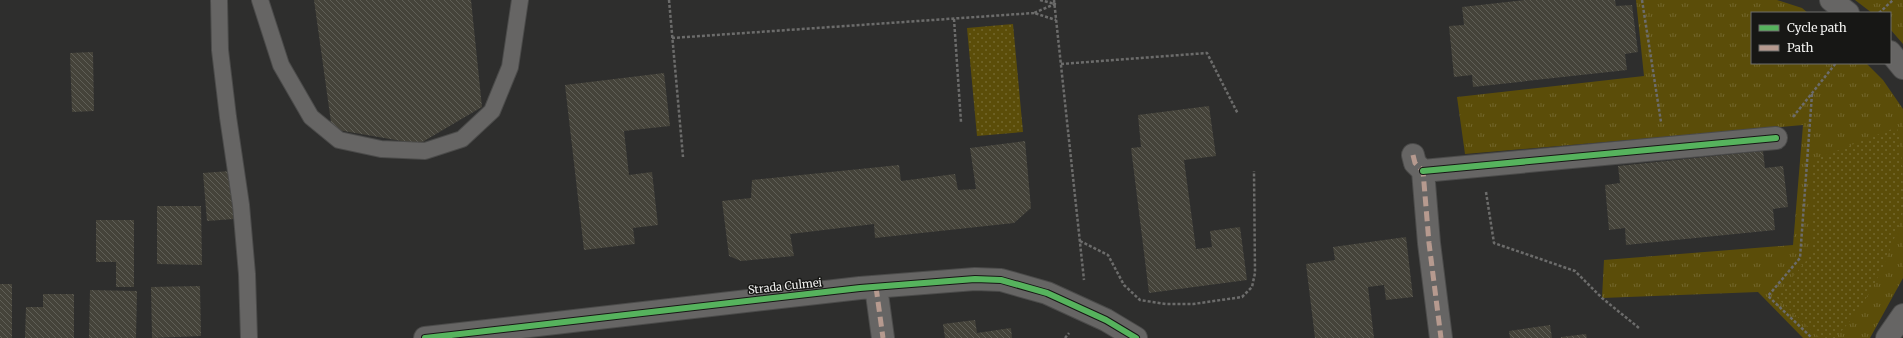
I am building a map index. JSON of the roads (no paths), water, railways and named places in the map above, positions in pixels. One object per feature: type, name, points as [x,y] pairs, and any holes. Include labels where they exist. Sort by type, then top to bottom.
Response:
[{"type":"street","points":[[1831,0],[1847,12]]},
{"type":"street","points":[[1891,53],[1903,68]]},
{"type":"street","points":[[1441,338],[1418,163],[1481,166],[1776,138]]},
{"type":"street","name":"Strada Culmei","points":[[425,338],[876,287],[975,279],[1001,280],[1047,294],[1087,310],[1136,338]]},
{"type":"street","points":[[876,287],[883,338]]},
{"type":"street","points":[[1887,338],[1903,315]]},
{"type":"lane","points":[[220,0],[220,50],[241,205],[247,274],[249,338]]},
{"type":"lane","points":[[260,0],[281,65],[311,117],[339,140],[381,149],[425,151],[462,139],[492,111],[510,67],[520,0]]}]
